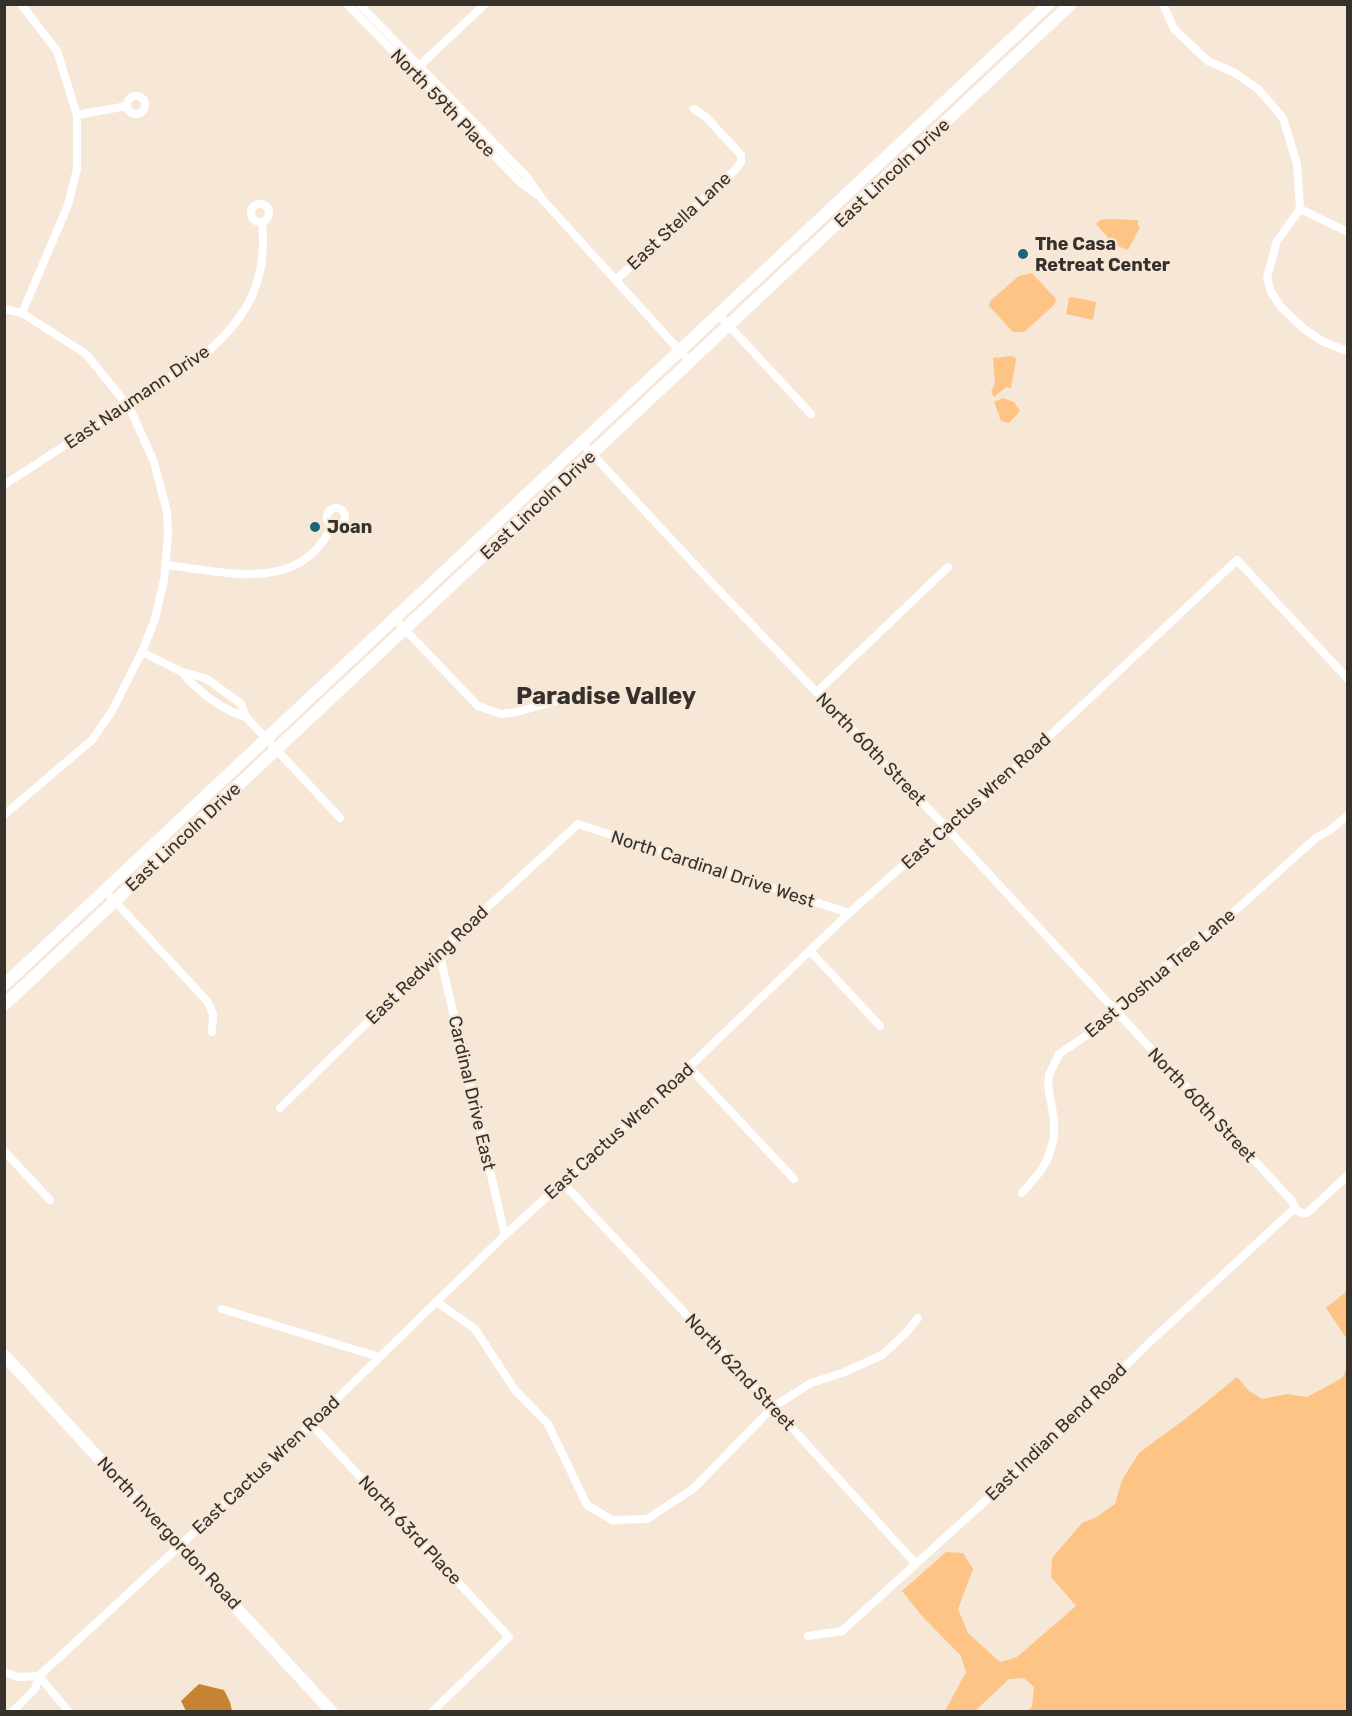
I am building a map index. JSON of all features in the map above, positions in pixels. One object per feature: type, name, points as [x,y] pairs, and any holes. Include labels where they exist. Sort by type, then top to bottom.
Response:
[{"type":"main road","name":"East Lincoln Drive","points":[[4,985],[1049,4]]},
{"type":"main road","name":"East Lincoln Drive","points":[[4,1005],[1071,4]]},
{"type":"main road","points":[[498,521],[508,532]]},
{"type":"main road","name":"North Invergordon Road","points":[[4,1355],[332,1712]]},
{"type":"street","points":[[21,4],[57,51],[76,115],[77,169],[68,205],[22,313]]},
{"type":"street","name":"North 59th Place","points":[[347,4],[527,177],[542,199],[690,362]]},
{"type":"street","name":"North 59th Place","points":[[360,4],[416,69]]},
{"type":"street","points":[[416,69],[485,4]]},
{"type":"street","points":[[1163,4],[1174,29],[1208,61],[1235,74],[1258,89],[1283,118],[1297,164],[1300,209],[1277,241],[1267,277],[1271,292],[1281,307],[1304,329],[1322,341],[1346,350]]},
{"type":"street","points":[[76,115],[127,106]]},
{"type":"street","name":"East Stella Lane","points":[[616,280],[741,162],[741,155],[706,117],[694,109]]},
{"type":"street","points":[[1300,209],[1347,232]]},
{"type":"street","name":"East Naumann Drive","points":[[4,485],[205,354],[222,340],[249,304],[260,274],[263,258],[262,223]]},
{"type":"street","points":[[4,309],[22,313],[86,354],[127,405],[144,435],[162,486],[166,512],[166,565],[161,598],[142,652],[112,711],[92,740],[4,815]]},
{"type":"street","points":[[719,315],[811,414]]},
{"type":"street","name":"North 60th Street","points":[[582,443],[710,581],[947,829],[1292,1201],[1294,1209]]},
{"type":"street","points":[[166,565],[263,574],[279,572],[313,555],[326,539],[332,526]]},
{"type":"street","name":"East Cactus Wren Road","points":[[12,1712],[35,1689],[39,1676],[310,1424],[505,1235],[689,1067],[849,913],[933,839],[959,821],[1237,560],[1347,679]]},
{"type":"street","points":[[817,692],[948,567]]},
{"type":"street","points":[[394,618],[478,706],[501,714],[518,712],[571,697]]},
{"type":"street","points":[[142,652],[182,672],[205,678],[224,690],[241,705],[246,717],[340,818]]},
{"type":"street","points":[[182,672],[197,689],[234,714],[246,717]]},
{"type":"street","name":"East Joshua Tree Lane","points":[[1022,1193],[1048,1158],[1054,1138],[1054,1119],[1048,1086],[1049,1075],[1059,1054],[1096,1029],[1183,950],[1216,928],[1317,837],[1329,831],[1347,815]]},
{"type":"street","name":"North Cardinal Drive West","points":[[578,824],[849,913]]},
{"type":"street","name":"East Redwing Road","points":[[280,1108],[439,952],[578,824]]},
{"type":"street","points":[[104,890],[207,1001],[213,1014],[212,1032]]},
{"type":"street","name":"Cardinal Drive East","points":[[439,952],[505,1235]]},
{"type":"street","points":[[811,952],[880,1026]]},
{"type":"street","points":[[689,1067],[794,1179]]},
{"type":"street","points":[[4,1151],[50,1200]]},
{"type":"street","points":[[1294,1209],[1307,1213],[1347,1175]]},
{"type":"street","name":"North 62nd Street","points":[[562,1182],[774,1407],[916,1564]]},
{"type":"street","name":"East Indian Bend Road","points":[[808,1636],[842,1631],[1026,1464],[1151,1341],[1294,1209]]},
{"type":"street","points":[[437,1302],[475,1329],[515,1390],[548,1424],[587,1505],[612,1520],[647,1519],[693,1489],[774,1407],[811,1383],[845,1372],[882,1355],[906,1333],[918,1318]]},
{"type":"street","points":[[222,1309],[379,1357]]},
{"type":"street","name":"North 63rd Place","points":[[310,1424],[508,1637],[432,1712]]},
{"type":"street","points":[[4,1672],[18,1677],[39,1676],[69,1712]]},
{"type":"shaded area","points":[[1105,219],[1138,220],[1140,227],[1128,250],[1115,245],[1096,224]]},
{"type":"shaded area","points":[[1032,273],[1056,299],[1054,305],[1024,332],[1013,332],[989,306],[990,301],[1019,276]]},
{"type":"shaded area","points":[[1069,298],[1096,302],[1093,320],[1066,314]]},
{"type":"shaded area","points":[[1011,356],[1016,360],[1011,388],[1006,387],[994,397],[991,392],[995,383],[993,358]]},
{"type":"shaded area","points":[[1003,398],[1014,402],[1020,411],[1009,423],[1001,421],[994,402]]},
{"type":"shaded area","points":[[1347,1291],[1347,1339],[1326,1308]]},
{"type":"shaded area","points":[[1347,1368],[1347,1711],[1027,1711],[1032,1707],[1034,1687],[1024,1678],[1009,1679],[975,1711],[945,1711],[966,1672],[961,1656],[923,1617],[902,1591],[946,1552],[963,1553],[973,1569],[958,1609],[968,1633],[1000,1662],[1017,1657],[1076,1606],[1051,1577],[1052,1558],[1082,1523],[1095,1518],[1115,1504],[1122,1480],[1139,1453],[1237,1377],[1249,1391],[1262,1399],[1287,1394],[1307,1397],[1342,1378]]},
{"type":"shaded area","points":[[199,1684],[224,1690],[232,1711],[186,1711],[181,1701]]},
{"type":"place","name":"The Casa Retreat Center","points":[[1023,254]]},
{"type":"place","name":"Joan","points":[[315,527]]},
{"type":"district","name":"Paradise Valley","points":[[606,696]]}]
